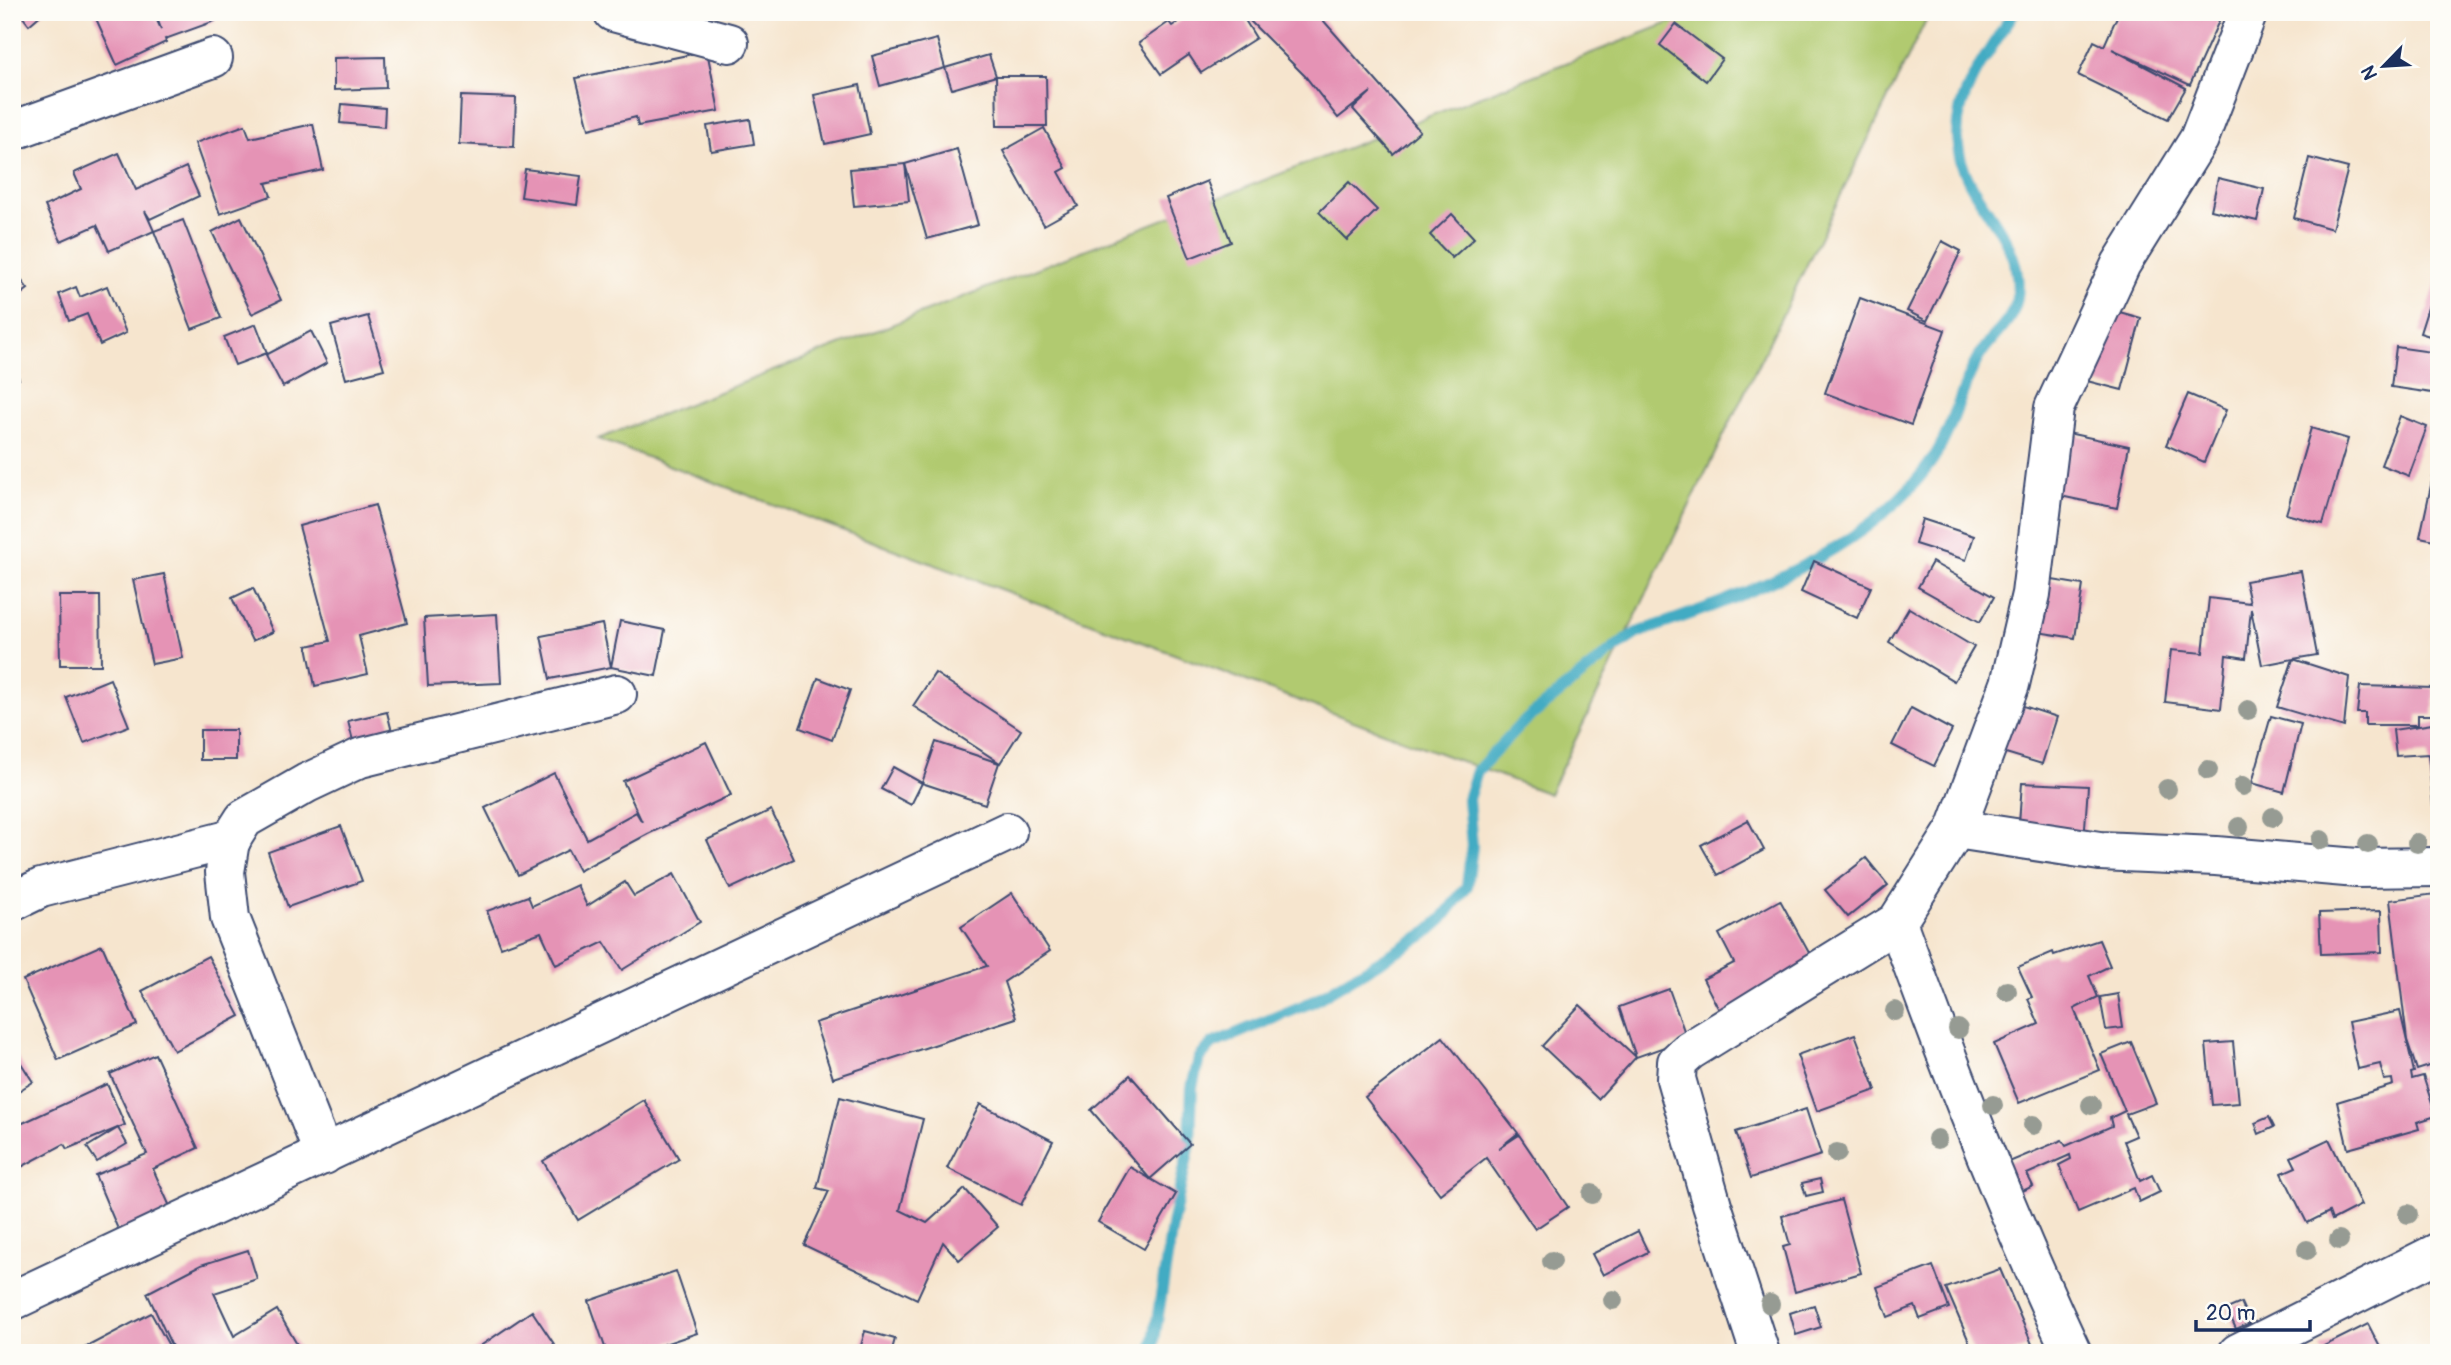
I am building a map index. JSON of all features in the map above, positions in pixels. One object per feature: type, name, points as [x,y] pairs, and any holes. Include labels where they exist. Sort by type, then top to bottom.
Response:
[{"type":"street","points":[[613,12],[729,43]]},
{"type":"street","points":[[1760,1353],[1697,1155],[1676,1079],[1677,1062],[1689,1051],[1897,922],[1956,829],[2010,684],[2020,645],[2031,594],[2054,408],[2121,264],[2199,139],[2248,12]]},
{"type":"street","points":[[12,131],[213,58]]},
{"type":"street","points":[[324,1154],[230,918],[225,872],[232,839],[244,819],[307,783],[360,758],[617,694]]},
{"type":"street","points":[[1956,829],[2100,851],[2216,856],[2357,868],[2439,867]]},
{"type":"street","points":[[12,1301],[1007,832]]},
{"type":"street","points":[[12,902],[41,888],[232,839]]},
{"type":"street","points":[[1897,922],[1961,1098],[2019,1240],[2072,1353]]},
{"type":"street","points":[[2238,1353],[2439,1252]]},
{"type":"green space","points":[[1697,12],[1930,12],[1549,794],[598,439]]},
{"type":"building","points":[[19,12],[44,12],[29,25]]},
{"type":"building","points":[[93,12],[153,12],[161,29],[155,12],[212,12],[215,21],[165,39],[166,42],[117,65]]},
{"type":"building","points":[[1193,12],[1240,12],[1256,38],[1201,73],[1189,55],[1161,74],[1139,43],[1169,22],[1172,26]]},
{"type":"building","points":[[1241,12],[1316,12],[1420,131],[1393,154],[1353,109],[1371,92],[1338,118],[1305,76]]},
{"type":"building","points":[[2119,12],[2223,12],[2190,85],[2112,49],[2186,88],[2168,119],[2078,75],[2094,41],[2104,46]]},
{"type":"building","points":[[1676,24],[1722,59],[1706,81],[1660,45]]},
{"type":"building","points":[[937,39],[945,68],[880,86],[872,56]]},
{"type":"building","points":[[707,51],[719,111],[638,126],[636,117],[589,129],[576,78]]},
{"type":"building","points":[[989,55],[996,76],[952,89],[945,68]]},
{"type":"building","points":[[385,57],[386,88],[334,90],[334,58]]},
{"type":"building","points":[[996,76],[1046,76],[1047,126],[997,126]]},
{"type":"building","points":[[860,85],[870,134],[825,144],[814,95]]},
{"type":"building","points":[[461,96],[516,98],[514,147],[459,144]]},
{"type":"building","points":[[342,104],[385,108],[384,127],[340,123]]},
{"type":"building","points":[[750,119],[754,144],[711,151],[707,126]]},
{"type":"building","points":[[313,124],[323,170],[266,183],[271,196],[220,214],[195,143],[245,125],[250,138]]},
{"type":"building","points":[[1044,128],[1066,168],[1059,172],[1078,206],[1044,225],[1003,151]]},
{"type":"building","points":[[957,149],[978,225],[927,239],[905,164]]},
{"type":"building","points":[[119,153],[136,190],[186,167],[199,196],[150,219],[145,211],[154,231],[109,251],[97,225],[61,241],[45,206],[81,189],[74,173]]},
{"type":"building","points":[[2309,158],[2348,168],[2332,229],[2294,218]]},
{"type":"building","points":[[905,164],[909,201],[854,206],[850,169]]},
{"type":"building","points":[[525,169],[581,176],[577,205],[521,197]]},
{"type":"building","points":[[2218,178],[2264,189],[2257,221],[2211,210]]},
{"type":"building","points":[[1207,181],[1231,242],[1190,258],[1166,198]]},
{"type":"building","points":[[1349,182],[1377,210],[1347,240],[1319,212]]},
{"type":"building","points":[[1452,214],[1474,238],[1452,258],[1430,235]]},
{"type":"building","points":[[241,217],[281,300],[252,314],[212,232]]},
{"type":"building","points":[[183,220],[221,318],[192,329],[154,231]]},
{"type":"building","points":[[1942,241],[1961,251],[1927,321],[1907,311]]},
{"type":"building","points":[[12,268],[28,289],[12,301]]},
{"type":"building","points":[[2439,273],[2439,339],[2420,333]]},
{"type":"building","points":[[107,286],[126,333],[100,345],[87,314],[69,321],[59,294],[76,287],[80,297]]},
{"type":"building","points":[[1860,298],[1945,330],[1911,425],[1825,393]]},
{"type":"building","points":[[2105,308],[2141,318],[2122,390],[2087,381]]},
{"type":"building","points":[[368,316],[384,369],[346,379],[331,326]]},
{"type":"building","points":[[256,324],[267,353],[235,365],[224,337]]},
{"type":"building","points":[[311,331],[327,363],[283,387],[266,355]]},
{"type":"building","points":[[2396,347],[2439,353],[2439,394],[2391,387]]},
{"type":"building","points":[[12,360],[19,379],[12,381]]},
{"type":"building","points":[[2188,394],[2226,410],[2204,462],[2166,445]]},
{"type":"building","points":[[2400,416],[2427,427],[2409,476],[2381,465]]},
{"type":"building","points":[[2311,428],[2348,439],[2323,524],[2286,514]]},
{"type":"building","points":[[2063,432],[2129,446],[2117,508],[2051,494]]},
{"type":"building","points":[[2439,453],[2439,541],[2420,537]]},
{"type":"building","points":[[375,505],[407,623],[359,636],[368,674],[315,686],[307,646],[330,641],[299,526]]},
{"type":"building","points":[[1922,519],[1974,536],[1966,560],[1915,544]]},
{"type":"building","points":[[1814,561],[1871,587],[1857,618],[1801,592]]},
{"type":"building","points":[[1932,562],[1994,597],[1980,622],[1918,587]]},
{"type":"building","points":[[2301,571],[2317,655],[2262,665],[2251,609],[2246,658],[2226,655],[2221,709],[2165,702],[2171,650],[2203,653],[2209,598],[2250,603],[2245,581]]},
{"type":"building","points":[[164,574],[183,658],[152,664],[133,580]]},
{"type":"building","points":[[2034,577],[2083,585],[2075,638],[2025,630]]},
{"type":"building","points":[[253,588],[273,632],[252,641],[232,598]]},
{"type":"building","points":[[59,596],[100,596],[101,665],[60,665]]},
{"type":"building","points":[[1909,608],[1974,647],[1954,681],[1889,642]]},
{"type":"building","points":[[497,614],[501,683],[428,686],[424,618]]},
{"type":"building","points":[[620,621],[665,630],[656,676],[611,667]]},
{"type":"building","points":[[602,624],[611,667],[550,679],[541,636]]},
{"type":"building","points":[[2293,659],[2349,677],[2344,727],[2277,707]]},
{"type":"building","points":[[935,673],[1021,730],[1000,763],[913,706]]},
{"type":"building","points":[[818,678],[850,690],[832,740],[800,728]]},
{"type":"building","points":[[110,679],[129,726],[84,743],[66,697]]},
{"type":"building","points":[[2360,686],[2434,688],[2433,715],[2418,715],[2418,725],[2365,725],[2365,713],[2357,713]]},
{"type":"building","points":[[2011,702],[2057,717],[2042,764],[1996,750]]},
{"type":"building","points":[[1911,708],[1952,730],[1934,766],[1892,745]]},
{"type":"building","points":[[387,712],[393,736],[354,745],[348,721]]},
{"type":"building","points":[[2271,716],[2301,724],[2284,792],[2252,783]]},
{"type":"building","points":[[2439,723],[2439,838],[2436,839],[2428,754],[2396,756],[2393,730]]},
{"type":"building","points":[[200,730],[236,730],[236,760],[200,760]]},
{"type":"building","points":[[706,742],[731,795],[648,834],[579,871],[568,850],[518,875],[485,808],[554,773],[587,839],[636,812],[642,822],[623,781]]},
{"type":"building","points":[[936,742],[999,763],[985,804],[922,783]]},
{"type":"building","points":[[893,767],[922,783],[911,805],[881,789]]},
{"type":"building","points":[[2022,783],[2088,786],[2084,841],[2018,837]]},
{"type":"building","points":[[771,810],[794,859],[730,889],[707,840]]},
{"type":"building","points":[[1748,820],[1764,850],[1718,875],[1701,845]]},
{"type":"building","points":[[341,826],[362,881],[288,907],[268,852]]},
{"type":"building","points":[[1866,858],[1888,885],[1848,917],[1825,890]]},
{"type":"building","points":[[674,874],[700,922],[622,970],[604,942],[556,965],[541,932],[501,947],[487,911],[528,896],[532,906],[577,885],[587,906],[625,882],[634,896]]},
{"type":"building","points":[[1012,893],[1050,951],[1004,982],[1016,1018],[833,1078],[815,1023],[987,966],[961,927]]},
{"type":"building","points":[[2435,894],[2439,921],[2439,1063],[2417,1070],[2407,1040],[2390,900]]},
{"type":"building","points":[[1780,900],[1819,971],[1734,1039],[1703,979],[1734,963],[1719,934]]},
{"type":"building","points":[[2381,911],[2382,952],[2321,954],[2319,913]]},
{"type":"building","points":[[2099,940],[2110,966],[2089,976],[2098,997],[2074,1009],[2100,1070],[2019,1103],[1994,1044],[2039,1024],[2028,999],[2032,997],[2018,967],[2053,952],[2054,955]]},
{"type":"building","points":[[102,945],[137,1025],[58,1060],[23,980]]},
{"type":"building","points":[[208,956],[240,1016],[174,1051],[142,991]]},
{"type":"building","points":[[1669,989],[1687,1039],[1636,1057],[1619,1007]]},
{"type":"building","points":[[2118,994],[2123,1028],[2106,1030],[2100,997]]},
{"type":"building","points":[[1580,1005],[1636,1057],[1598,1099],[1542,1046]]},
{"type":"building","points":[[2400,1011],[2414,1072],[2411,1073],[2412,1079],[2423,1076],[2436,1116],[2417,1122],[2419,1129],[2348,1149],[2337,1102],[2393,1085],[2392,1079],[2384,1080],[2380,1064],[2358,1069],[2348,1022]]},
{"type":"building","points":[[1855,1034],[1876,1090],[1817,1111],[1797,1055]]},
{"type":"building","points":[[1443,1037],[1518,1133],[1498,1149],[1519,1135],[1568,1207],[1535,1229],[1486,1158],[1440,1194],[1365,1097]]},
{"type":"building","points":[[2131,1042],[2156,1103],[2126,1114],[2136,1136],[2124,1141],[2140,1181],[2152,1175],[2160,1192],[2139,1202],[2134,1188],[2078,1212],[2059,1165],[2071,1159],[2070,1155],[2027,1174],[2033,1186],[2008,1198],[1997,1167],[2062,1140],[2066,1146],[2112,1126],[2110,1118],[2125,1111],[2101,1054]]},
{"type":"building","points":[[2233,1042],[2239,1103],[2212,1105],[2206,1044]]},
{"type":"building","points":[[12,1049],[33,1082],[12,1095]]},
{"type":"building","points":[[155,1054],[198,1148],[153,1169],[172,1211],[120,1234],[95,1175],[147,1154],[110,1074]]},
{"type":"building","points":[[1130,1075],[1190,1144],[1150,1179],[1091,1110]]},
{"type":"building","points":[[107,1084],[125,1125],[67,1149],[64,1144],[12,1172],[12,1128]]},
{"type":"building","points":[[840,1097],[923,1119],[900,1210],[927,1223],[965,1189],[998,1227],[959,1260],[943,1242],[917,1299],[804,1245],[829,1191],[817,1188]]},
{"type":"building","points":[[644,1100],[679,1159],[578,1220],[543,1161]]},
{"type":"building","points":[[980,1104],[1053,1141],[1021,1205],[947,1168]]},
{"type":"building","points":[[1806,1109],[1821,1155],[1751,1178],[1736,1132]]},
{"type":"building","points":[[2269,1117],[2274,1127],[2259,1134],[2255,1123]]},
{"type":"building","points":[[118,1128],[127,1144],[97,1162],[87,1147]]},
{"type":"building","points":[[2329,1139],[2361,1205],[2332,1220],[2329,1212],[2307,1223],[2282,1173],[2296,1167],[2291,1157]]},
{"type":"building","points":[[1130,1167],[1176,1194],[1144,1249],[1098,1222]]},
{"type":"building","points":[[1820,1179],[1823,1192],[1806,1196],[1802,1183]]},
{"type":"building","points":[[1841,1200],[1861,1273],[1795,1292],[1783,1247],[1790,1245],[1782,1216]]},
{"type":"building","points":[[1638,1231],[1648,1252],[1603,1275],[1592,1254]]},
{"type":"building","points":[[248,1250],[257,1279],[214,1293],[234,1336],[277,1310],[302,1353],[175,1353],[147,1293],[201,1265]]},
{"type":"building","points":[[1933,1266],[1949,1308],[1920,1319],[1915,1306],[1888,1317],[1877,1287]]},
{"type":"building","points":[[2000,1269],[2032,1344],[2013,1353],[1974,1353],[1946,1288]]},
{"type":"building","points":[[676,1271],[697,1333],[638,1353],[607,1353],[589,1301]]},
{"type":"building","points":[[2241,1303],[2250,1323],[2236,1329],[2227,1309]]},
{"type":"building","points":[[1814,1305],[1821,1327],[1796,1335],[1790,1313]]},
{"type":"building","points":[[532,1311],[560,1353],[470,1353]]},
{"type":"building","points":[[151,1313],[173,1353],[75,1353]]},
{"type":"building","points":[[2368,1324],[2383,1353],[2323,1353],[2320,1348]]},
{"type":"building","points":[[865,1331],[895,1339],[891,1353],[859,1353]]},
{"type":"waterway","points":[[1152,1353],[1173,1220],[1190,1144],[1192,1087],[1199,1059],[1212,1044],[1312,1002],[1425,934],[1442,919],[1467,886],[1472,846],[1468,799],[1477,771],[1521,724],[1637,633],[1759,587],[1838,546],[1874,521],[1906,492],[1933,459],[1946,436],[1976,362],[2005,324],[2016,304],[2018,291],[2015,263],[2000,230],[1974,190],[1962,165],[1957,141],[1958,119],[1964,97],[1986,55],[2014,12]]}]
